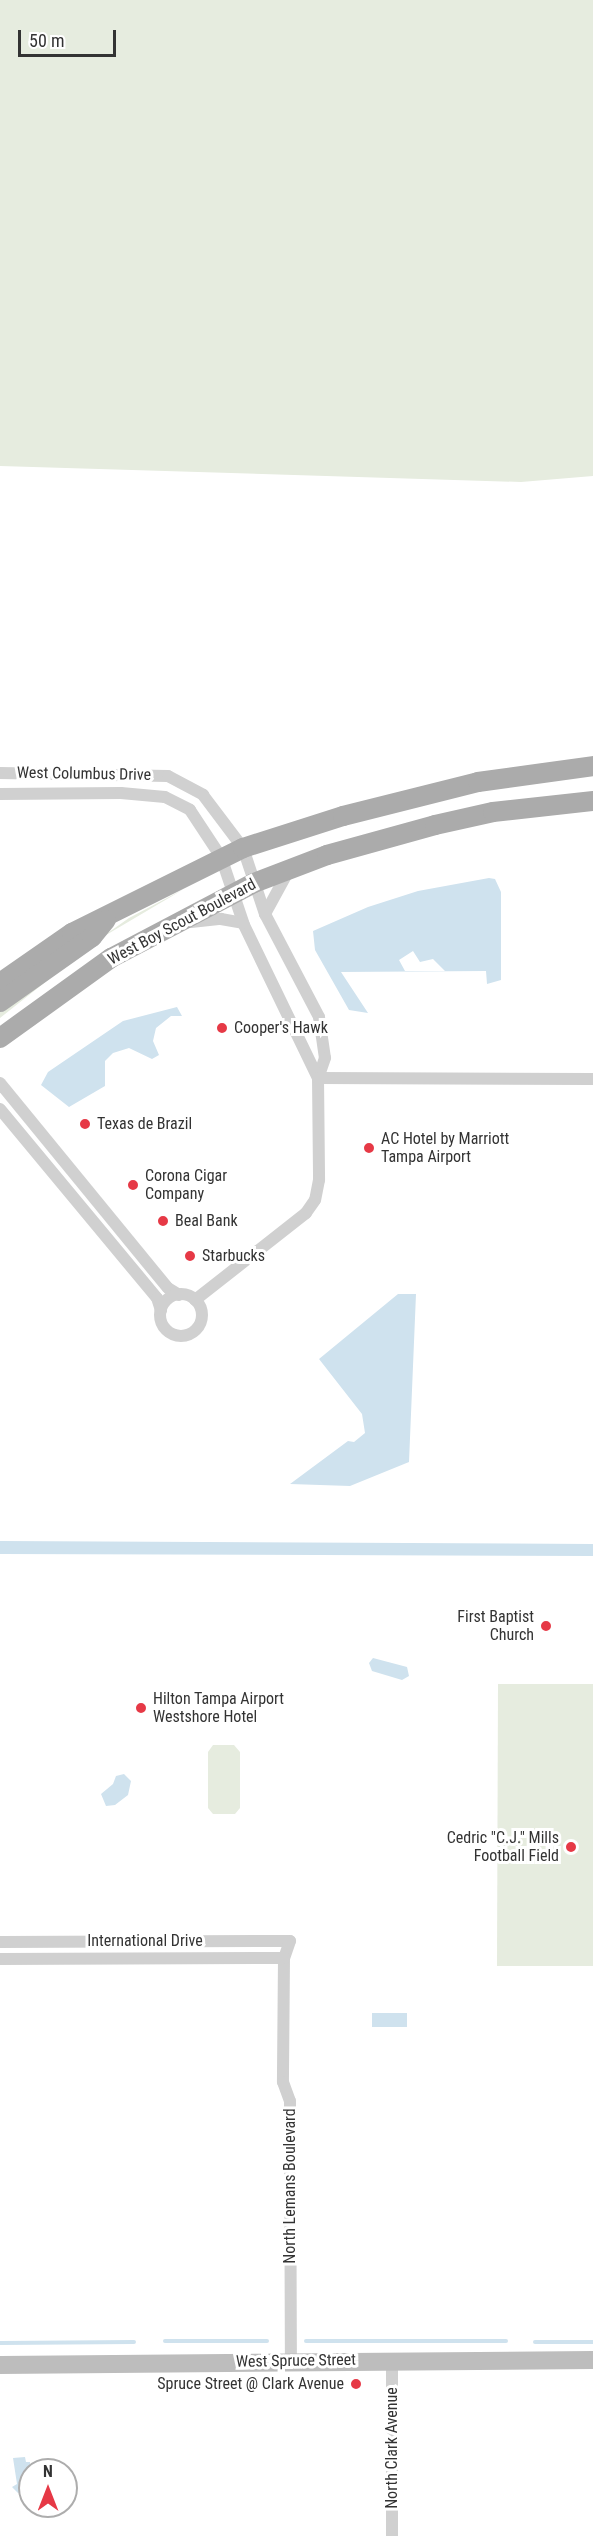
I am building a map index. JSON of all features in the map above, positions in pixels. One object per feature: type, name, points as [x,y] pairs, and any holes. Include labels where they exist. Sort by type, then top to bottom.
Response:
[{"type":"main road","points":[[0,982],[72,933],[243,848],[412,797],[514,775],[593,766]]},
{"type":"main road","name":"West Boy Scout Boulevard","points":[[0,1038],[111,958],[232,893],[289,869],[435,825],[493,812],[593,801]]},
{"type":"main road","points":[[0,1002],[92,937],[111,913]]},
{"type":"street","name":"West Columbus Drive","points":[[0,773],[168,776],[203,795],[243,848],[265,914],[319,1017],[325,1058],[318,1078]]},
{"type":"street","name":"West Columbus Drive","points":[[0,794],[121,793],[165,797],[190,810],[221,857],[243,923],[318,1078]]},
{"type":"street","points":[[265,914],[289,869]]},
{"type":"street","points":[[175,924],[221,919],[243,923]]},
{"type":"street","points":[[195,1300],[306,1213],[315,1200],[319,1180],[318,1078],[593,1079]]},
{"type":"street","points":[[0,1083],[168,1288],[179,1295],[195,1300],[200,1308],[201,1322],[186,1336],[166,1330],[157,1298],[0,1109]]},
{"type":"street","points":[[75,1200],[79,1179]]},
{"type":"street","points":[[161,1310],[168,1299],[179,1295]]},
{"type":"street","points":[[185,1941],[186,1958]]},
{"type":"street","name":"International Drive","points":[[6,1942],[290,1941]]},
{"type":"street","name":"North Lemans Boulevard","points":[[290,1941],[284,1958],[283,2082],[290,2101],[291,2361]]},
{"type":"street","points":[[6,1942],[6,1959]]},
{"type":"street","name":"International Drive","points":[[6,1959],[284,1958]]},
{"type":"street","name":"North Clark Avenue","points":[[392,2360],[392,2536]]},
{"type":"street","name":"West Spruce Street","points":[[0,2365],[593,2360]]},
{"type":"shaded area","points":[[0,0],[593,0],[593,476],[521,482],[0,466]]},
{"type":"shaded area","points":[[184,889],[101,938],[0,1018],[0,1009],[129,918]]},
{"type":"shaded area","points":[[498,1684],[593,1684],[593,1966],[497,1966]]},
{"type":"shaded area","points":[[213,1745],[234,1745],[240,1752],[240,1808],[235,1814],[213,1814],[208,1808],[208,1752]]},
{"type":"water","points":[[489,878],[495,879],[501,892],[501,980],[487,984],[486,971],[341,972],[368,1013],[349,1010],[315,950],[313,931],[368,907],[418,891]]},
{"type":"water","points":[[177,1007],[182,1016],[171,1016],[156,1028],[153,1041],[159,1055],[152,1059],[129,1048],[113,1053],[105,1061],[105,1086],[69,1107],[41,1085],[48,1072],[123,1021]]},
{"type":"water","points":[[398,1294],[416,1294],[409,1462],[350,1486],[290,1484],[348,1441],[354,1442],[365,1433],[362,1414],[319,1359]]},
{"type":"water","points":[[0,1541],[593,1544],[593,1556],[0,1554]]},
{"type":"water","points":[[373,1658],[407,1667],[409,1676],[402,1680],[372,1671],[369,1663]]},
{"type":"water","points":[[124,1774],[131,1781],[128,1795],[115,1805],[106,1806],[101,1794],[113,1784],[116,1776]]},
{"type":"water","points":[[372,2013],[407,2013],[407,2027],[372,2027]]},
{"type":"water","points":[[25,2457],[25,2458],[18,2458],[18,2493],[12,2487],[17,2484],[13,2458]]},
{"type":"pier","points":[[413,951],[420,962],[433,959],[445,971],[405,971],[399,960]]},
{"type":"waterway","points":[[165,2341],[267,2341]]},
{"type":"waterway","points":[[306,2341],[506,2341]]},
{"type":"waterway","points":[[0,2343],[134,2342]]},
{"type":"waterway","points":[[535,2342],[593,2342]]},
{"type":"place","name":"Cooper's Hawk","points":[[222,1028]]},
{"type":"place","name":"Texas de Brazil","points":[[85,1124]]},
{"type":"place","name":"AC Hotel by Marriott Tampa Airport","points":[[369,1148]]},
{"type":"place","name":"Corona Cigar Company","points":[[133,1185]]},
{"type":"place","name":"Beal Bank","points":[[163,1221]]},
{"type":"place","name":"Starbucks","points":[[190,1256]]},
{"type":"place","name":"First Baptist Church","points":[[546,1626]]},
{"type":"place","name":"Hilton Tampa Airport Westshore Hotel","points":[[141,1708]]},
{"type":"place","name":"Cedric \"C.J.\" Mills Football Field","points":[[571,1847]]},
{"type":"place","name":"Spruce Street @ Clark Avenue","points":[[356,2384]]}]
